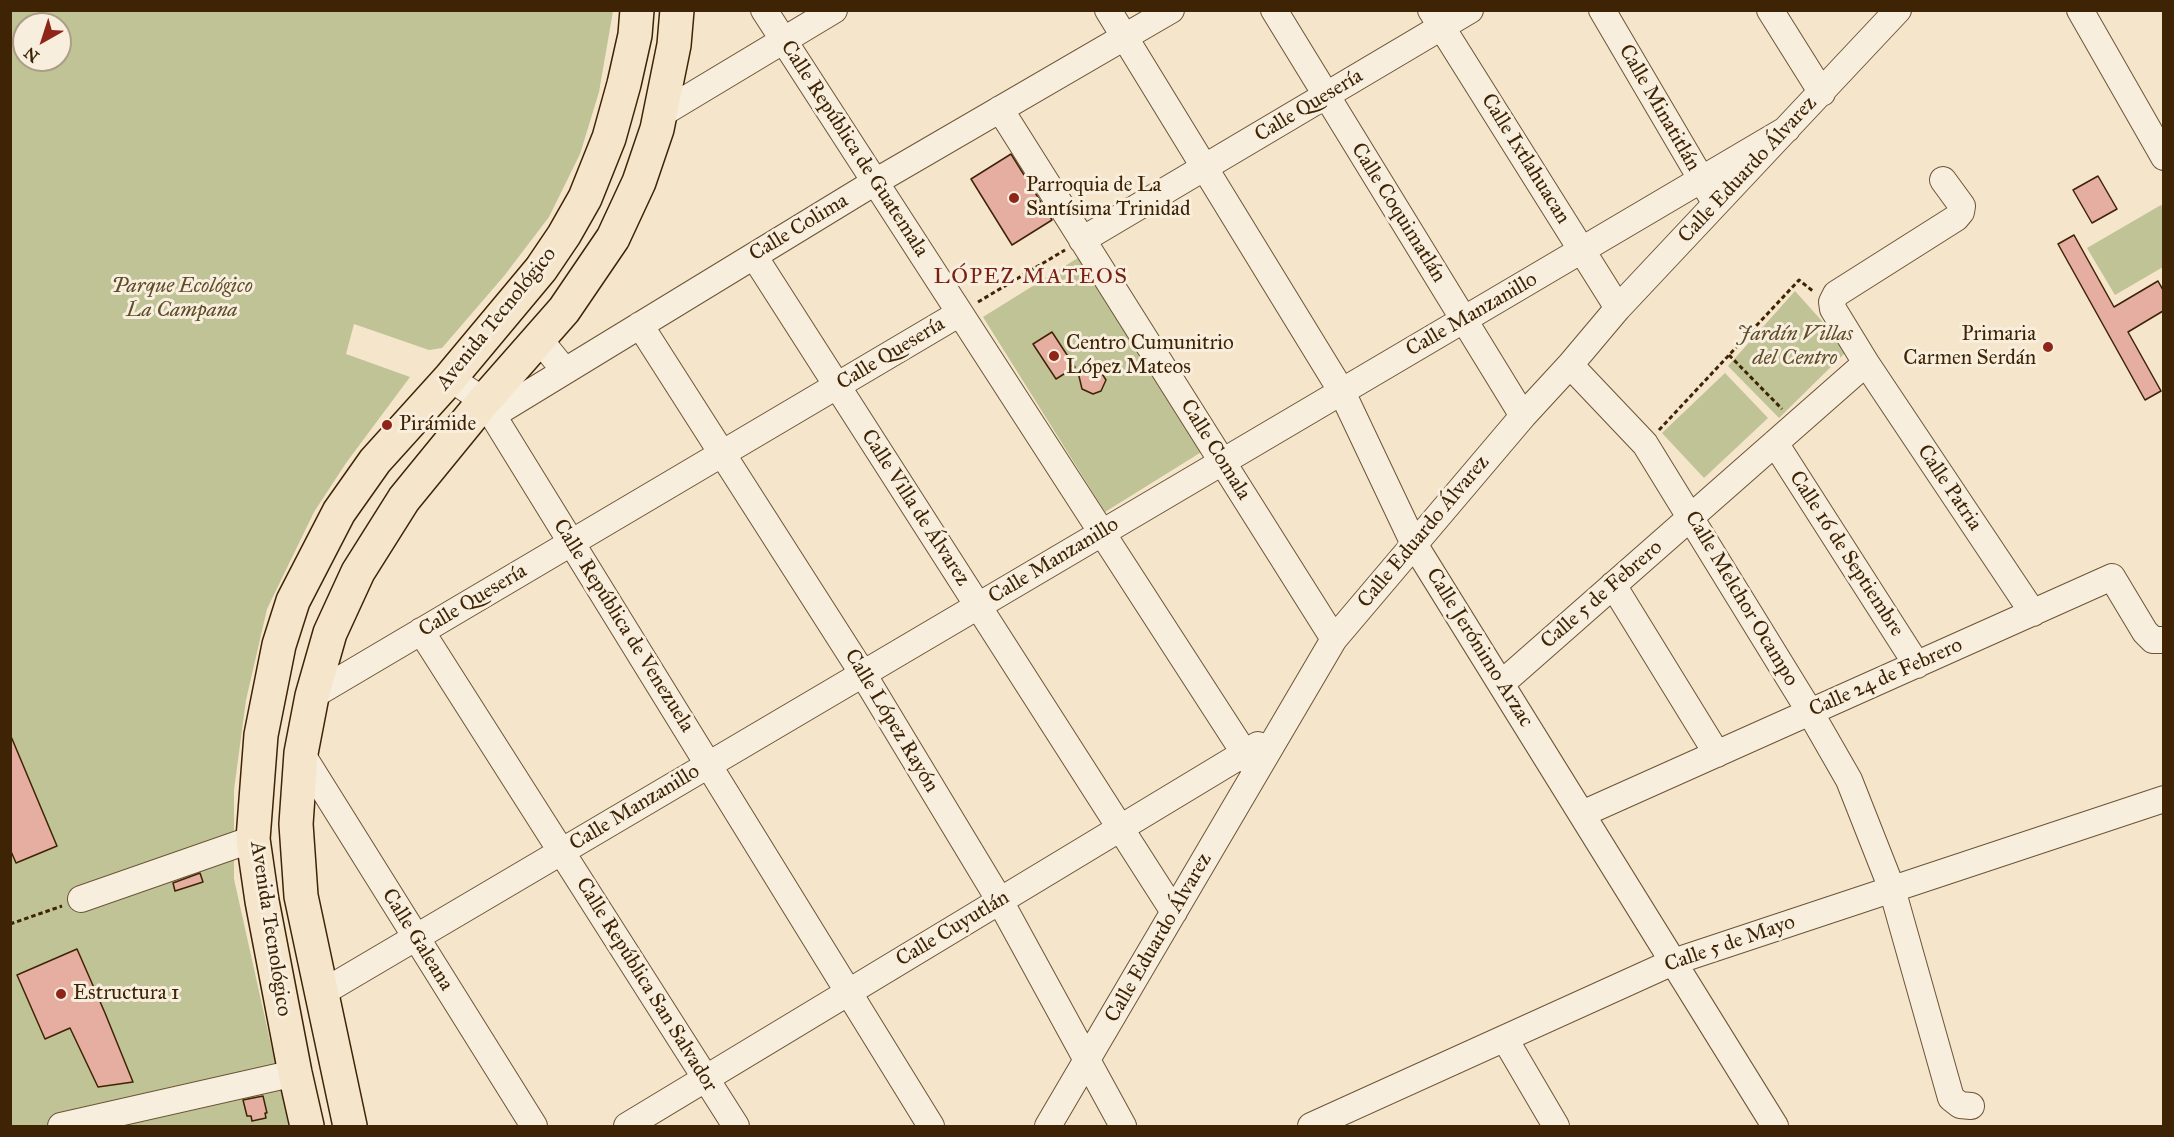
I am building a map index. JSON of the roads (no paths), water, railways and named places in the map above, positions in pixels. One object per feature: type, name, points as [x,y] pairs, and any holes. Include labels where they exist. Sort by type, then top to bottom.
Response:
[{"type":"main road","name":"Avenida Tecnológico","points":[[307,1126],[262,901],[253,839],[261,735],[279,645],[293,601],[314,556],[339,512],[375,461],[450,378],[542,269],[585,198],[609,138],[624,84],[635,35],[637,10]]},
{"type":"main road","name":"Avenida Tecnológico","points":[[350,1126],[320,994],[301,896],[296,824],[301,753],[312,696],[330,633],[358,572],[404,499],[489,408],[539,339],[564,310],[613,238],[639,182],[661,114],[678,10]]},
{"type":"street","name":"Calle República de Guatemala","points":[[764,10],[1250,762]]},
{"type":"street","points":[[661,114],[834,10]]},
{"type":"street","name":"Calle Jerónimo Arzac","points":[[1107,10],[1342,392],[1414,544],[1775,1126]]},
{"type":"street","name":"Calle Colima","points":[[489,408],[565,371],[875,182],[1171,10]]},
{"type":"street","name":"Calle Coquimatlán","points":[[1274,10],[1523,416]]},
{"type":"street","name":"Calle Quesería","points":[[1082,240],[1326,96],[1437,19],[1470,10]]},
{"type":"street","name":"Calle Minatitlán","points":[[1602,10],[1716,205]]},
{"type":"street","points":[[1770,10],[1822,93]]},
{"type":"street","name":"Calle Eduardo Álvarez","points":[[1279,732],[1334,639],[1523,416],[1618,308],[1898,10]]},
{"type":"street","points":[[2080,10],[2163,157]]},
{"type":"street","name":"Calle Ixtlahuacan","points":[[1437,19],[1618,308]]},
{"type":"street","name":"Calle Comala","points":[[1000,109],[1334,639]]},
{"type":"street","name":"Calle Manzanillo","points":[[320,994],[1787,129]]},
{"type":"street","name":"Calle Patria","points":[[1944,180],[1962,206],[1956,218],[1836,294],[1832,302],[1833,309],[1866,363],[2033,613]]},
{"type":"street","name":"Calle Villa de Álvarez","points":[[753,256],[1174,912]]},
{"type":"street","name":"Calle Quesería","points":[[312,696],[960,313]]},
{"type":"street","name":"Calle López Rayón","points":[[640,325],[863,674],[1000,901],[1124,1126]]},
{"type":"street","points":[[539,339],[565,371]]},
{"type":"street","name":"Calle 5 de Febrero","points":[[1501,684],[1866,363]]},
{"type":"street","name":"Calle Melchor Ocampo","points":[[1570,365],[1645,444],[1691,516],[1849,780],[1892,889],[1951,1098],[1960,1105],[1971,1106]]},
{"type":"street","points":[[450,378],[489,408]]},
{"type":"street","name":"Calle República de Venezuela","points":[[489,408],[931,1126]]},
{"type":"street","name":"Calle 16 de Septiembre","points":[[1775,443],[1917,664]]},
{"type":"street","name":"Calle 24 de Febrero","points":[[1582,814],[2112,577],[2145,632],[2152,640],[2163,640]]},
{"type":"street","points":[[1613,585],[1717,754]]},
{"type":"street","name":"Calle República San Salvador","points":[[421,632],[736,1126]]},
{"type":"street","name":"Calle Cuyutlán","points":[[627,1126],[1120,828],[1250,762],[1279,732]]},
{"type":"street","name":"Calle Galeana","points":[[301,753],[534,1126]]},
{"type":"street","name":"Calle Eduardo Álvarez","points":[[1048,1126],[1174,912],[1250,762]]},
{"type":"street","name":"Calle 5 de Mayo","points":[[1311,1126],[1673,962],[2163,799]]},
{"type":"street","points":[[81,899],[253,839]]},
{"type":"street","points":[[1505,1039],[1556,1126]]},
{"type":"street","points":[[61,1126],[295,1073]]},
{"type":"place","name":"Parroquia de La Santísima Trinidad","points":[[1014,198]]},
{"type":"place","name":"Primaria Carmen Serdán","points":[[2048,347]]},
{"type":"place","name":"Centro Cumunitrio López Mateos","points":[[1054,356]]},
{"type":"place","name":"Pirámide","points":[[387,425]]},
{"type":"place","name":"Estructura 1","points":[[61,994]]},
{"type":"district","name":"LÓPEZ MATEOS","points":[[1031,278]]},
{"type":"park label","name":"Parque Ecológico La Campana","points":[[182,299]]},
{"type":"park label","name":"Jardín Villas del Centro","points":[[1795,347]]}]
